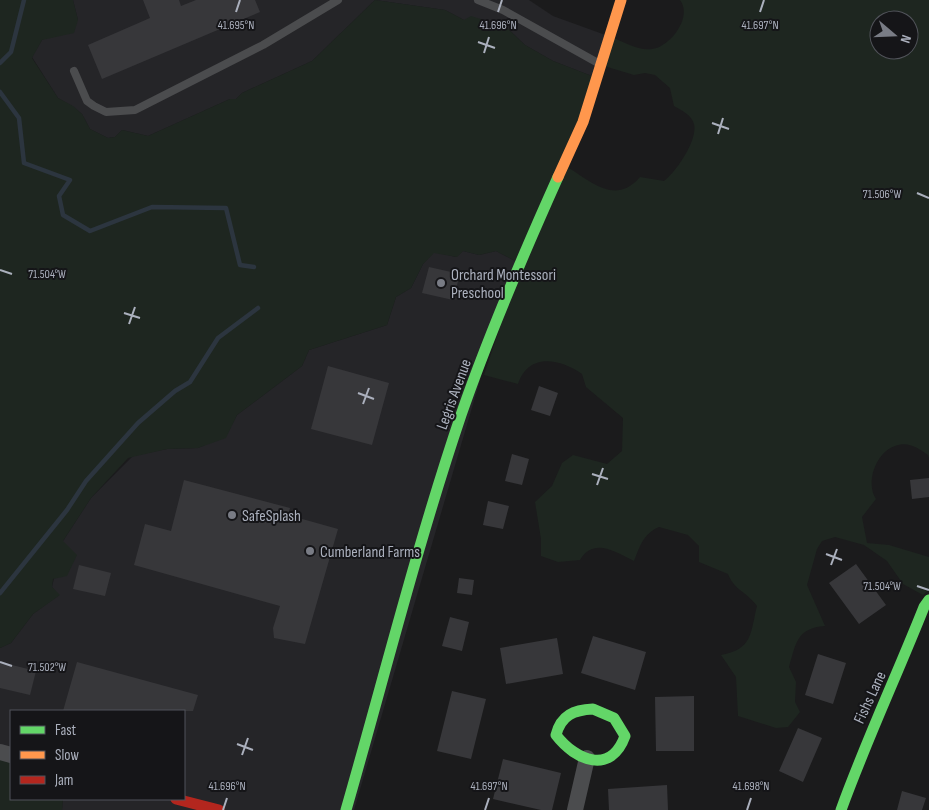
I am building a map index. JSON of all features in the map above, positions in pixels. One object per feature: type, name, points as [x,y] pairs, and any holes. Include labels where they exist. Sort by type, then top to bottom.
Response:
[{"type":"main road","name":"Legris Avenue","points":[[349,809],[440,480],[462,413],[515,274],[583,122],[621,0]]},
{"type":"main road","name":"Fishs Lane","points":[[841,810],[863,748],[896,679],[924,607],[929,600]]},
{"type":"main road","points":[[592,709],[614,718],[625,736],[621,751],[615,757],[607,760],[587,758],[573,754],[562,746],[556,735],[562,719],[570,712],[592,709]]},
{"type":"main road","points":[[180,800],[219,810]]},
{"type":"street","points":[[575,810],[587,758]]},
{"type":"lane","points":[[74,71],[87,101],[94,106],[106,112],[135,110],[262,45],[338,0]]},
{"type":"lane","points":[[478,0],[508,12],[602,64]]},
{"type":"shaded area","points":[[0,0],[73,0],[78,20],[74,33],[42,40],[32,58],[58,98],[73,106],[82,114],[90,129],[108,138],[115,137],[122,130],[148,136],[230,99],[236,99],[242,93],[312,61],[375,0],[445,10],[464,20],[471,16],[506,27],[525,45],[553,61],[597,78],[569,168],[604,189],[622,190],[640,177],[664,181],[669,177],[689,147],[693,138],[694,124],[686,113],[674,106],[670,88],[655,75],[645,73],[634,75],[604,66],[611,37],[642,49],[659,47],[672,37],[682,22],[684,15],[680,0],[929,0],[929,458],[928,455],[909,445],[904,444],[888,449],[878,461],[872,477],[873,492],[876,499],[862,517],[867,543],[889,545],[929,557],[929,589],[923,595],[903,584],[887,561],[864,545],[835,537],[822,541],[817,549],[807,585],[825,626],[809,630],[799,638],[796,644],[789,667],[796,682],[795,702],[800,712],[788,727],[776,728],[738,716],[736,677],[721,655],[739,649],[745,644],[751,632],[757,606],[737,588],[728,574],[699,562],[699,546],[688,535],[659,527],[649,533],[640,545],[634,561],[612,551],[598,548],[586,553],[580,560],[558,562],[541,556],[541,539],[535,502],[552,486],[562,463],[573,455],[607,464],[622,451],[623,418],[586,387],[582,374],[555,362],[546,361],[530,367],[523,374],[518,384],[484,375],[521,264],[496,251],[479,255],[463,251],[457,257],[434,253],[423,264],[411,288],[396,297],[387,325],[309,350],[302,366],[237,415],[226,438],[198,448],[167,449],[128,458],[91,498],[63,541],[77,555],[67,576],[53,579],[52,587],[60,595],[33,614],[11,643],[0,648]]},
{"type":"shaded area","points":[[73,0],[375,0],[312,61],[242,93],[236,99],[230,99],[148,136],[122,130],[115,137],[108,138],[90,129],[82,114],[58,98],[32,57],[42,40],[78,20]]},
{"type":"shaded area","points":[[375,0],[529,0],[553,16],[611,37],[597,78],[553,61],[525,45],[506,27],[464,20],[445,10]]},
{"type":"shaded area","points":[[463,251],[479,255],[496,251],[521,264],[483,370],[354,810],[62,810],[63,800],[185,800],[185,710],[10,710],[10,756],[0,753],[0,648],[11,643],[33,614],[59,595],[52,587],[63,541],[91,498],[133,456],[167,449],[198,448],[226,436],[237,415],[302,366],[309,350],[387,325],[396,297],[411,288],[423,264],[434,252],[456,257]]},
{"type":"shaded area","points":[[0,753],[10,756],[10,800],[63,800],[62,810],[0,810]]},
{"type":"building","points":[[143,0],[179,0],[181,6],[196,0],[255,0],[260,12],[102,79],[88,45],[150,18]]},
{"type":"building","name":"Orchard Montessori Preschool","points":[[429,267],[460,274],[453,300],[422,293]]},
{"type":"building","points":[[328,366],[389,383],[372,445],[311,429]]},
{"type":"building","points":[[539,386],[558,393],[550,416],[531,410]]},
{"type":"building","points":[[512,454],[529,459],[522,485],[505,481]]},
{"type":"building","points":[[929,478],[929,497],[912,499],[910,480]]},
{"type":"building","points":[[184,480],[290,508],[288,515],[338,529],[305,644],[274,638],[273,628],[280,606],[134,565],[145,524],[171,531]]},
{"type":"building","points":[[488,501],[509,506],[503,529],[483,525]]},
{"type":"building","points":[[856,564],[886,605],[859,624],[829,583]]},
{"type":"building","points":[[79,565],[111,573],[105,596],[73,589]]},
{"type":"building","points":[[459,578],[474,580],[472,595],[457,593]]},
{"type":"building","points":[[450,617],[469,622],[462,651],[442,646]]},
{"type":"building","points":[[593,636],[646,652],[635,690],[581,673]]},
{"type":"building","points":[[557,638],[563,674],[506,684],[500,648]]},
{"type":"building","points":[[818,654],[846,663],[833,704],[805,695]]},
{"type":"building","points":[[0,662],[36,671],[30,695],[0,688]]},
{"type":"building","points":[[77,662],[198,695],[193,711],[63,710]]},
{"type":"building","points":[[452,691],[486,699],[471,759],[437,751]]},
{"type":"building","points":[[694,696],[694,751],[656,751],[655,697]]},
{"type":"building","points":[[798,728],[822,738],[803,782],[779,771]]},
{"type":"building","points":[[503,759],[561,773],[552,810],[541,810],[493,799]]},
{"type":"building","points":[[667,785],[668,810],[609,810],[608,789]]},
{"type":"building","points":[[902,791],[926,798],[922,810],[897,810]]},
{"type":"waterway","points":[[0,63],[11,52],[24,0]]},
{"type":"waterway","points":[[0,92],[19,118],[24,163],[70,180],[59,196],[63,215],[90,231],[152,207],[226,208],[240,265],[254,267]]},
{"type":"waterway","points":[[0,593],[67,510],[86,481],[138,423],[175,391],[190,382],[218,338],[258,308]]},
{"type":"traffic: fast","points":[[346,810],[415,562],[461,415],[507,295],[558,177]]},
{"type":"traffic: fast","points":[[841,810],[924,607],[929,600]]},
{"type":"traffic: fast","points":[[593,709],[614,718],[625,736],[619,748],[611,756],[602,760],[593,760],[573,752],[556,735],[561,723],[569,715],[574,712],[593,709]]},
{"type":"traffic: slow","points":[[558,177],[583,122],[621,0]]},
{"type":"traffic: jam","points":[[180,800],[219,810]]},
{"type":"place","name":"Orchard Montessori Preschool","points":[[441,283]]},
{"type":"place","name":"SafeSplash","points":[[232,515]]},
{"type":"place","name":"Cumberland Farms","points":[[310,551]]}]
